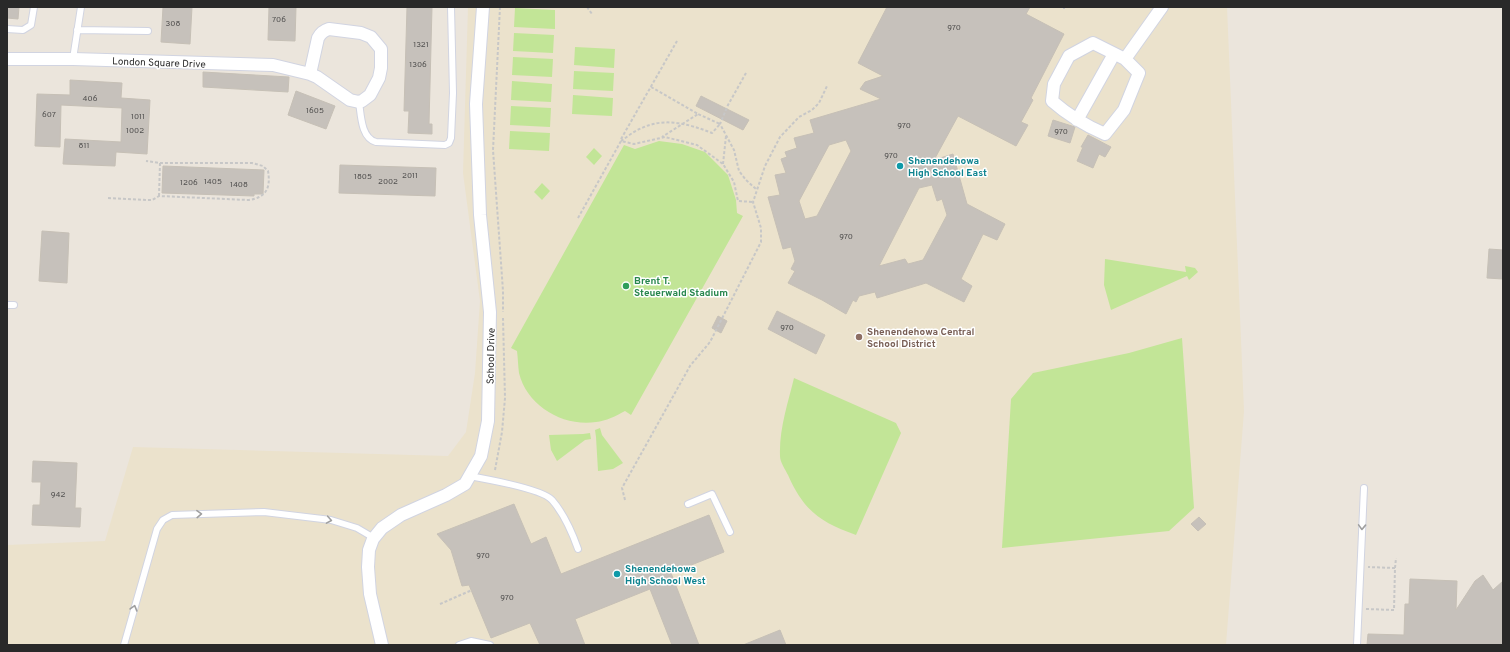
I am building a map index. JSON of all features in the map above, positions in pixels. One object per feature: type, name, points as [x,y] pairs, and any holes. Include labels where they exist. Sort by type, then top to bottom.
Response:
[{"type":"street","name":"School Drive","points":[[382,645],[370,594],[368,567],[369,550],[374,538],[382,528],[401,515],[446,495],[465,484],[481,456],[488,421],[490,389],[490,312],[480,215],[476,104],[483,7]]},
{"type":"street","points":[[1077,120],[1119,56],[1162,7]]},
{"type":"street","points":[[310,74],[320,33],[329,29],[355,31],[371,37],[381,49],[381,68],[370,95],[367,99],[358,102]]},
{"type":"street","points":[[1093,43],[1119,56],[1139,74],[1124,110],[1105,134],[1077,120],[1068,116],[1052,102],[1054,84],[1069,56],[1093,43]]},
{"type":"street","name":"London Square Drive","points":[[7,59],[73,58],[274,65],[310,74],[323,81],[350,100],[358,102]]},
{"type":"lane","points":[[7,29],[22,30],[31,25],[34,7]]},
{"type":"lane","points":[[73,58],[81,7]]},
{"type":"lane","points":[[358,102],[365,133],[371,141],[449,143],[451,138],[453,93],[451,7]]},
{"type":"lane","points":[[77,30],[148,31]]},
{"type":"lane","points":[[7,305],[14,305]]},
{"type":"lane","points":[[470,476],[533,490],[551,499],[568,523],[578,549]]},
{"type":"lane","points":[[1357,645],[1364,488]]},
{"type":"lane","points":[[688,504],[712,494],[730,532]]},
{"type":"lane","points":[[124,645],[157,529],[163,520],[172,515],[264,512],[331,520],[357,528],[374,538]]},
{"type":"lane","points":[[459,645],[471,641],[490,645]]},
{"type":"path","points":[[495,470],[502,432],[505,398],[503,291],[493,150],[500,7]]},
{"type":"path","points":[[587,7],[592,14]]},
{"type":"path","points":[[578,218],[677,41]]},
{"type":"path","points":[[620,141],[642,128],[668,123],[690,124],[712,132],[720,124],[728,105],[746,73]]},
{"type":"path","points":[[625,500],[622,488],[690,366],[710,342],[761,242],[761,228],[752,202],[765,166],[780,138],[800,117],[812,110],[819,103],[827,86]]},
{"type":"path","points":[[651,87],[698,114],[720,124],[734,150],[739,171],[757,190]]},
{"type":"path","points":[[661,138],[698,114]]},
{"type":"path","points":[[723,164],[726,135]]},
{"type":"path","points":[[620,141],[634,144],[661,138],[680,140],[697,146],[723,164],[734,182],[738,201],[752,202]]},
{"type":"path","points":[[108,198],[152,200],[158,196],[248,200],[256,199],[265,194],[268,186],[268,171],[263,166],[252,163],[160,163],[146,161]]},
{"type":"path","points":[[158,196],[160,163]]},
{"type":"path","points":[[1359,609],[1394,610],[1396,558]]},
{"type":"path","points":[[1361,566],[1395,568]]},
{"type":"path","points":[[440,604],[472,590]]},
{"type":"shaded area","name":"Shenendehowa Central School District","points":[[468,7],[1227,7],[1244,411],[1226,645],[7,645],[7,545],[105,541],[133,447],[448,456],[466,432],[475,373],[480,301],[463,173]]},
{"type":"green space","points":[[515,8],[555,10],[555,29],[514,27]]},
{"type":"green space","points":[[514,33],[554,35],[553,53],[513,51]]},
{"type":"green space","points":[[575,47],[615,49],[614,68],[574,65]]},
{"type":"green space","points":[[513,57],[553,59],[552,77],[512,75]]},
{"type":"green space","points":[[574,71],[614,73],[613,91],[573,89]]},
{"type":"green space","points":[[512,81],[552,84],[551,102],[511,100]]},
{"type":"green space","points":[[573,95],[613,98],[612,116],[572,114]]},
{"type":"green space","points":[[511,106],[551,108],[550,127],[510,125]]},
{"type":"green space","points":[[510,131],[550,133],[549,151],[509,149]]},
{"type":"green space","name":"Brent T. Steuerwald Stadium","points":[[659,141],[682,144],[705,152],[728,175],[736,200],[737,213],[743,216],[631,415],[625,411],[603,421],[584,423],[559,417],[548,412],[538,404],[523,385],[519,373],[517,351],[511,348],[624,145],[635,149]]},
{"type":"green space","points":[[594,148],[602,156],[594,165],[586,157]]},
{"type":"green space","points":[[542,183],[550,191],[542,200],[534,192]]},
{"type":"green space","points":[[1105,259],[1186,272],[1185,266],[1195,268],[1198,272],[1189,280],[1187,276],[1111,310],[1104,285]]},
{"type":"green space","points":[[1182,338],[1194,508],[1169,531],[1002,548],[1011,399],[1033,373],[1129,353]]},
{"type":"green space","points":[[794,378],[896,423],[901,433],[856,535],[832,525],[814,514],[800,498],[780,458],[784,416]]},
{"type":"green space","points":[[600,428],[602,435],[623,463],[613,469],[598,471],[595,430]]},
{"type":"green space","points":[[590,433],[591,439],[585,440],[557,461],[551,450],[549,435]]},
{"type":"building","points":[[7,7],[19,7],[18,19],[7,18]]},
{"type":"building","points":[[163,7],[192,7],[190,44],[161,42]]},
{"type":"building","points":[[269,7],[296,7],[295,41],[268,40]]},
{"type":"building","points":[[407,7],[432,7],[429,124],[432,124],[432,134],[408,133],[409,111],[404,111]]},
{"type":"building","name":"Shenendehowa High School East","points":[[887,7],[1030,7],[1026,14],[1064,34],[1031,98],[1033,100],[1021,122],[1028,125],[1016,146],[958,116],[934,160],[953,154],[967,204],[1005,224],[997,240],[983,234],[961,279],[972,286],[964,302],[926,283],[877,298],[875,292],[859,296],[856,302],[853,300],[846,314],[788,283],[795,271],[791,269],[795,261],[791,247],[783,249],[768,197],[780,195],[775,175],[786,173],[781,159],[787,157],[785,152],[797,148],[794,138],[814,133],[810,120],[881,99],[860,89],[865,82],[883,76],[858,63]],"holes":[[[846,140],[851,151],[817,216],[805,219],[799,201],[829,145]],[[932,185],[937,201],[942,199],[947,215],[923,260],[908,264],[905,259],[879,266],[919,188]]]},
{"type":"building","points":[[203,72],[289,77],[288,92],[203,87]]},
{"type":"building","points":[[70,80],[122,83],[121,98],[150,100],[147,154],[116,152],[115,166],[63,164],[65,139],[121,142],[122,108],[61,105],[60,147],[35,146],[37,94],[70,95]]},
{"type":"building","points":[[296,91],[335,106],[326,129],[288,115]]},
{"type":"building","points":[[701,96],[749,120],[743,130],[696,106]]},
{"type":"building","points":[[1053,120],[1075,127],[1070,143],[1048,136]]},
{"type":"building","points":[[1088,135],[1111,147],[1105,157],[1099,154],[1093,168],[1077,161],[1083,147],[1081,147]]},
{"type":"building","points":[[340,165],[436,168],[435,196],[339,193]]},
{"type":"building","points":[[163,166],[264,170],[263,194],[254,194],[254,196],[162,193]]},
{"type":"building","points":[[42,231],[69,233],[67,283],[39,281]]},
{"type":"building","points":[[1489,249],[1503,250],[1503,279],[1487,278]]},
{"type":"building","points":[[777,311],[825,335],[816,354],[768,329]]},
{"type":"building","points":[[718,316],[727,321],[721,333],[712,328]]},
{"type":"building","points":[[33,461],[77,463],[75,508],[81,508],[80,527],[32,525],[33,505],[40,505],[41,482],[32,482]]},
{"type":"building","name":"Shenendehowa High School West","points":[[514,504],[531,544],[546,537],[561,574],[709,515],[724,552],[671,573],[699,645],[672,645],[650,589],[575,619],[585,645],[540,645],[530,623],[491,638],[469,585],[462,586],[451,550],[437,534]]},
{"type":"building","points":[[1199,517],[1206,524],[1198,531],[1191,524]]},
{"type":"building","points":[[1483,575],[1493,590],[1503,581],[1503,645],[1367,645],[1368,634],[1404,635],[1405,604],[1409,604],[1410,579],[1457,581],[1456,610],[1475,581]]},
{"type":"building","points":[[780,630],[786,645],[743,645]]},
{"type":"place","name":"Shenendehowa High School East","points":[[900,166]]},
{"type":"place","name":"Brent T. Steuerwald Stadium","points":[[626,286]]},
{"type":"place","name":"Shenendehowa Central School District","points":[[859,337]]},
{"type":"place","name":"Shenendehowa High School West","points":[[617,574]]}]
